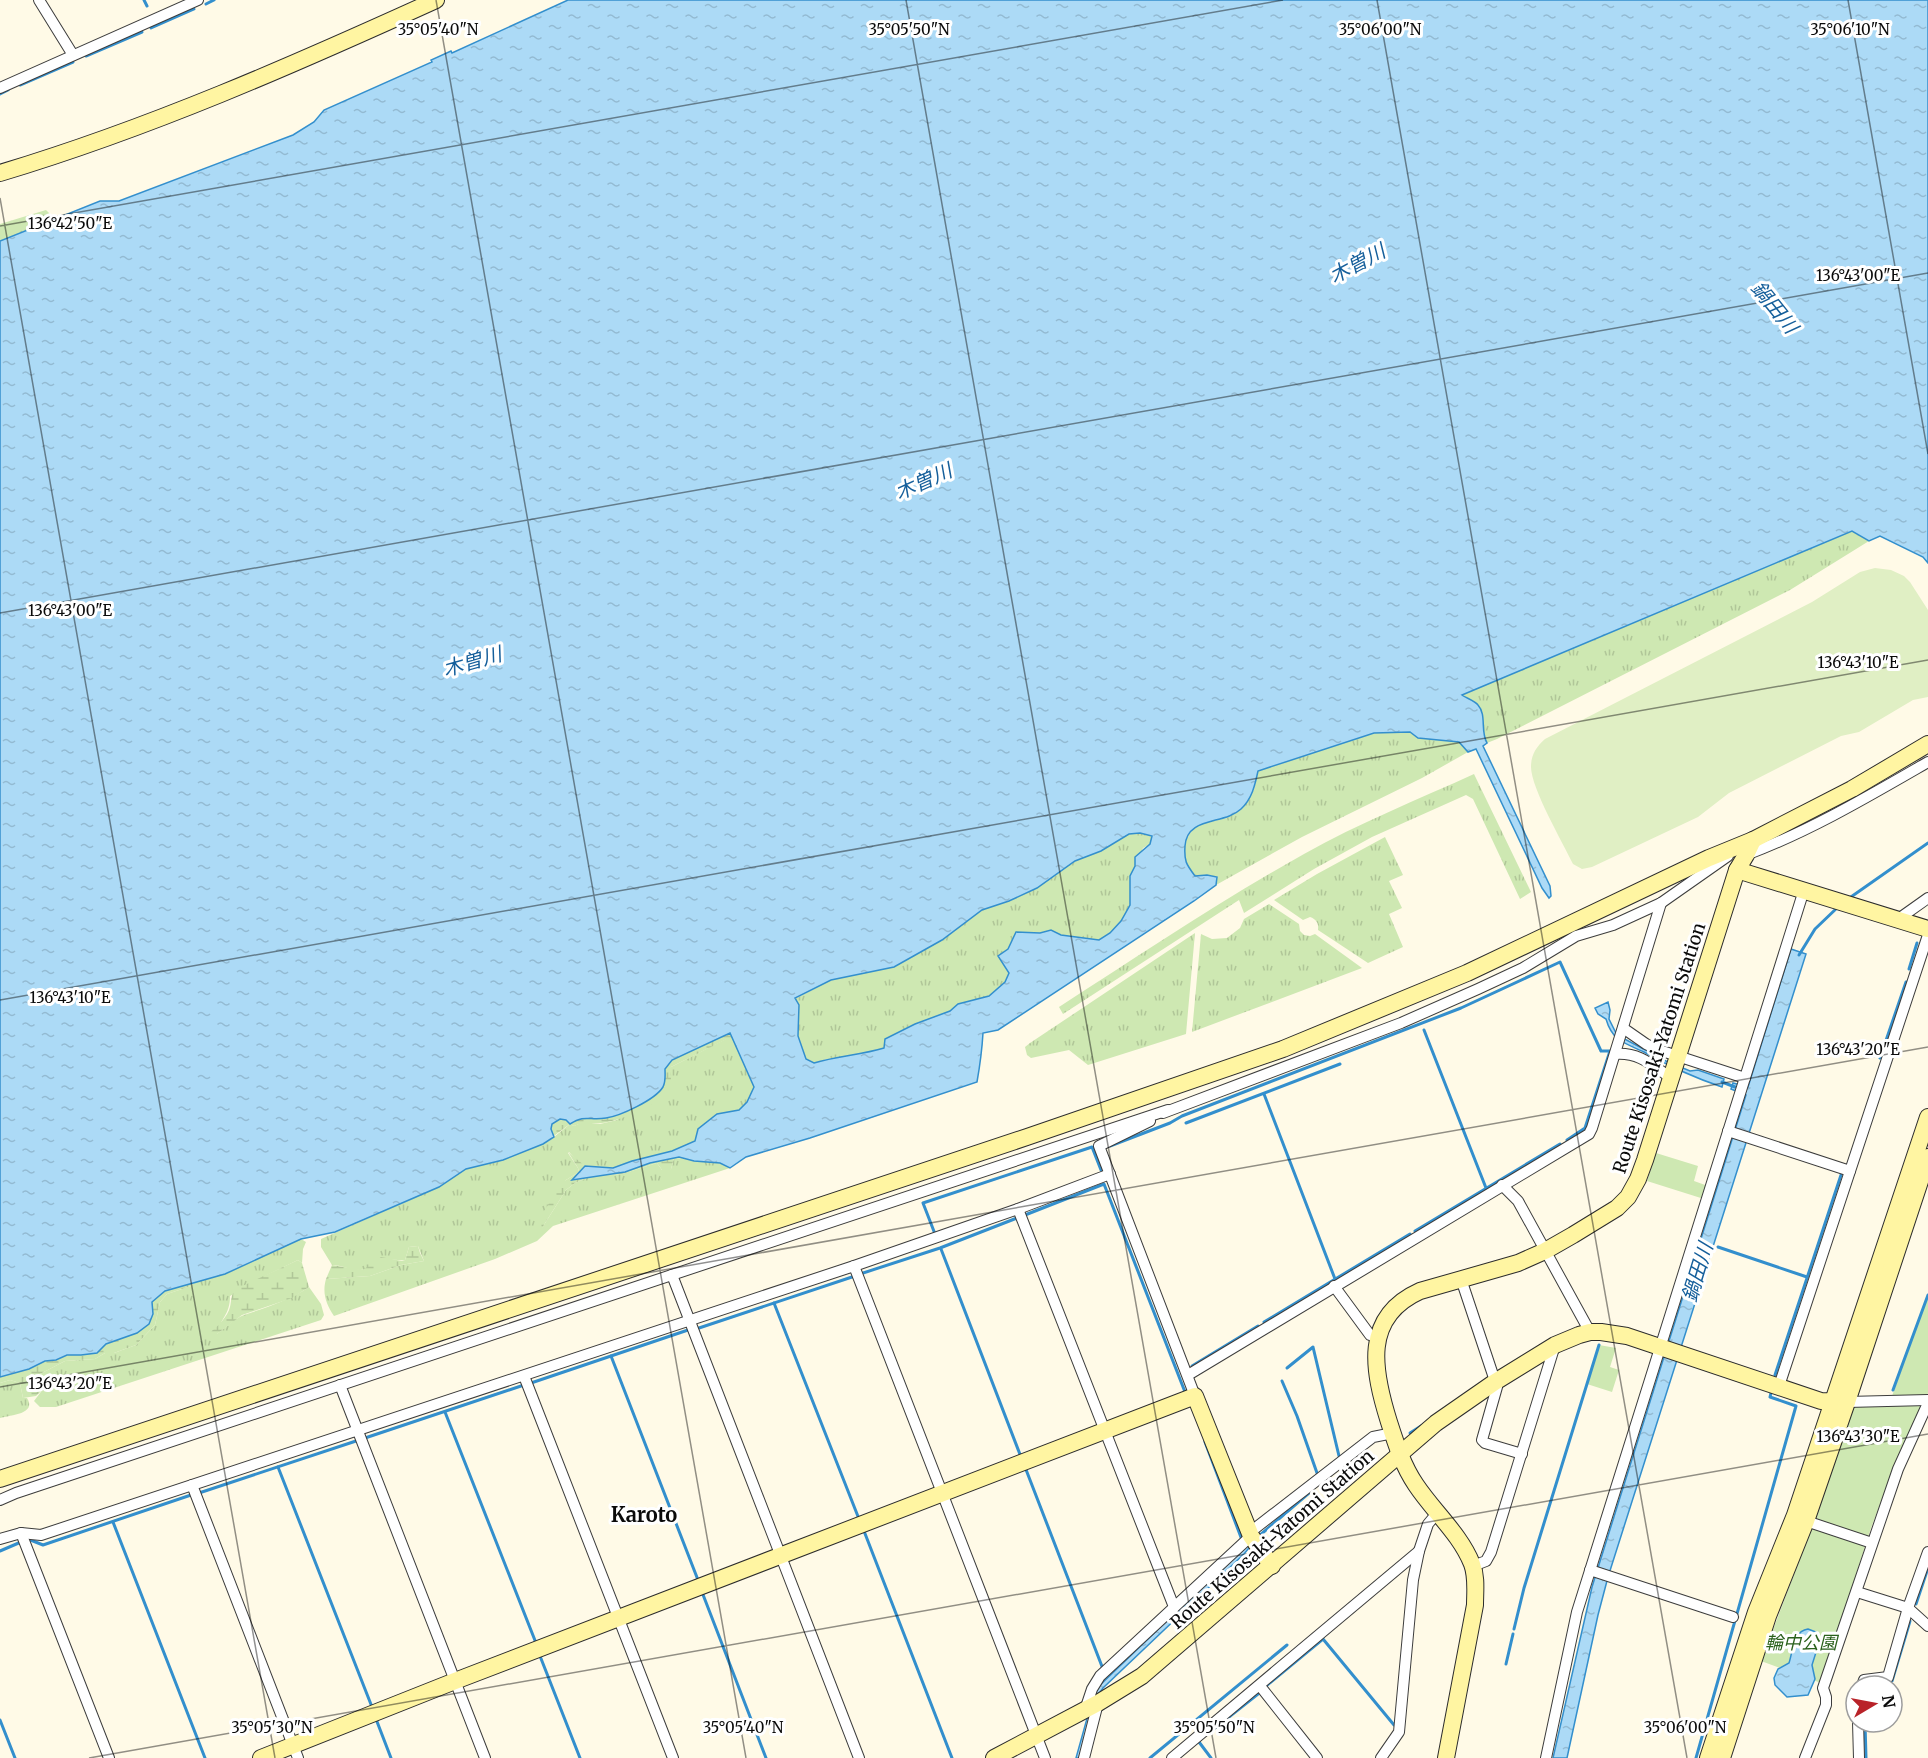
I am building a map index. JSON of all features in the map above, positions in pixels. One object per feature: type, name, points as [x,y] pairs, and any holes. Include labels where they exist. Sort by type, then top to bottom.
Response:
[{"type":"street","points":[[39,0],[73,55]]},
{"type":"street","points":[[0,88],[198,0]]},
{"type":"street","points":[[0,173],[76,149],[191,107],[291,66],[436,0]]},
{"type":"street","points":[[0,1500],[1168,1110],[1401,1023],[1523,968],[1576,936],[1613,925],[1661,903],[1928,744]]},
{"type":"street","points":[[0,1479],[1016,1141],[1283,1049],[1467,973],[1709,858],[1778,843],[1838,813],[1928,762]]},
{"type":"street","name":"Route Kisosaki-Yatomi Station","points":[[994,1758],[1092,1706],[1142,1676],[1400,1454],[1380,1394],[1376,1371],[1377,1337],[1388,1316],[1408,1296],[1518,1263],[1545,1251],[1617,1208],[1628,1197],[1638,1179],[1737,870],[1750,848]]},
{"type":"street","points":[[1737,870],[1928,929]]},
{"type":"street","points":[[1546,1758],[1578,1612],[1593,1571],[1660,1347],[1730,1132],[1738,1098],[1804,890]]},
{"type":"street","points":[[1897,921],[1928,898]]},
{"type":"street","points":[[1188,1375],[1589,1134],[1661,903]]},
{"type":"street","points":[[1779,1386],[1928,935]]},
{"type":"street","points":[[1619,1040],[1628,1053],[1644,1060],[1744,1081]]},
{"type":"street","points":[[1619,1040],[1646,1044],[1675,1066]]},
{"type":"street","points":[[1168,1110],[1099,1146],[1195,1396],[1253,1539],[1272,1566]]},
{"type":"street","points":[[1722,1758],[1768,1616],[1806,1521],[1840,1402],[1928,1117]]},
{"type":"street","points":[[1730,1132],[1850,1171]]},
{"type":"street","points":[[1708,1758],[1756,1612],[1840,1402],[1928,1157]]},
{"type":"street","points":[[0,1539],[21,1533],[41,1535],[854,1266],[1018,1209],[1110,1174]]},
{"type":"street","points":[[1502,1185],[1518,1201],[1590,1332]]},
{"type":"street","points":[[1018,1209],[1174,1607]]},
{"type":"street","points":[[854,1266],[1045,1758]]},
{"type":"street","points":[[672,1275],[859,1758]]},
{"type":"street","points":[[1461,1279],[1497,1387],[1482,1440],[1485,1443],[1522,1454]]},
{"type":"street","points":[[1334,1286],[1370,1335],[1377,1337]]},
{"type":"street","points":[[1446,1758],[1475,1605],[1476,1583],[1473,1566],[1460,1541],[1416,1485],[1400,1454],[1436,1423],[1495,1382],[1555,1345],[1590,1332],[1613,1333],[1660,1347],[1821,1401],[1928,1402],[1898,1469],[1872,1543],[1823,1688],[1826,1705],[1805,1758]]},
{"type":"street","points":[[1473,1566],[1486,1561],[1491,1552],[1555,1345]]},
{"type":"street","points":[[524,1376],[673,1758]]},
{"type":"street","points":[[340,1385],[485,1758]]},
{"type":"street","points":[[261,1758],[295,1752],[455,1681],[1195,1396]]},
{"type":"street","points":[[1084,1758],[1092,1706],[1092,1689],[1100,1676],[1174,1607],[1373,1437],[1392,1432]]},
{"type":"street","points":[[192,1485],[295,1752]]},
{"type":"street","points":[[1381,1758],[1400,1732],[1413,1580],[1428,1524],[1438,1512]]},
{"type":"street","points":[[1806,1521],[1872,1543]]},
{"type":"street","points":[[21,1533],[109,1758]]},
{"type":"street","points":[[1172,1758],[1419,1551]]},
{"type":"street","points":[[1889,1674],[1908,1608],[1928,1552]]},
{"type":"street","points":[[1593,1571],[1733,1617]]},
{"type":"street","points":[[1857,1592],[1908,1608],[1928,1626]]},
{"type":"street","points":[[1260,1686],[1317,1758]]},
{"type":"street","points":[[1858,1734],[1859,1758]]},
{"type":"green space","points":[[46,210],[55,219],[0,241],[0,224]]},
{"type":"green space","points":[[1852,531],[1869,541],[1790,590],[1497,739],[1487,743],[1483,728],[1483,715],[1461,695]]},
{"type":"green space","points":[[1875,568],[1891,570],[1904,576],[1928,610],[1928,697],[1913,700],[1859,732],[1841,736],[1729,793],[1698,817],[1592,867],[1582,869],[1573,864],[1532,776],[1532,759],[1535,751],[1545,739],[1812,602],[1860,572]]},
{"type":"green space","points":[[1410,732],[1418,738],[1459,742],[1468,752],[1422,778],[1302,837],[1216,885],[1217,877],[1195,876],[1185,861],[1185,842],[1194,827],[1227,818],[1254,790],[1258,771],[1374,733]]},
{"type":"green space","points":[[1474,774],[1531,892],[1520,899],[1473,799],[1466,795],[1372,837],[1314,869],[1244,913],[1239,900],[1063,1014],[1059,1007],[1242,890],[1346,832]]},
{"type":"green space","points":[[1140,833],[1153,836],[1150,844],[1143,848],[1130,876],[1130,905],[1121,921],[1110,933],[1099,940],[1061,935],[1051,930],[1040,933],[1016,932],[1008,949],[998,956],[1009,973],[1005,982],[989,996],[958,1004],[950,1011],[915,1024],[884,1048],[814,1063],[806,1059],[798,1036],[799,1005],[795,999],[831,980],[894,967],[942,940],[982,910],[1037,888],[1075,861],[1101,851],[1129,834]]},
{"type":"green space","points":[[1385,837],[1403,875],[1389,881],[1402,908],[1389,914],[1403,947],[1368,963],[1318,930],[1314,919],[1310,917],[1303,920],[1274,900],[1317,874]]},
{"type":"green space","points":[[1269,904],[1299,924],[1300,931],[1304,935],[1315,934],[1362,968],[1192,1032],[1201,934],[1212,939],[1227,938],[1240,928],[1244,919]]},
{"type":"green space","points":[[1195,933],[1186,1034],[1088,1065],[1069,1050],[1031,1058],[1027,1055],[1025,1047],[1030,1043]]},
{"type":"green space","points":[[738,1028],[820,1135],[746,1157],[730,1168],[720,1163],[674,1158],[671,1169],[667,1172],[662,1170],[657,1163],[622,1174],[591,1176],[566,1190],[542,1228],[535,1225],[559,1188],[566,1180],[579,1172],[568,1152],[585,1166],[613,1168],[672,1151],[695,1141],[698,1129],[717,1114],[739,1110],[747,1102],[754,1087],[743,1062],[727,1039],[671,1067],[670,1086],[666,1093],[650,1105],[610,1122],[574,1126],[570,1124],[543,1144],[503,1160],[466,1169],[449,1180],[456,1172],[665,1069],[672,1060]]},
{"type":"green space","points":[[728,1038],[743,1061],[754,1087],[747,1102],[739,1110],[717,1114],[695,1141],[672,1151],[613,1168],[585,1166],[569,1152],[579,1172],[566,1180],[542,1228],[566,1190],[591,1176],[622,1174],[657,1163],[662,1170],[671,1169],[674,1158],[720,1163],[730,1168],[553,1226],[537,1241],[495,1259],[334,1316],[325,1298],[326,1279],[370,1276],[401,1265],[424,1261],[418,1246],[409,1247],[405,1260],[391,1260],[364,1270],[332,1265],[321,1247],[321,1239],[439,1187],[466,1169],[503,1160],[549,1141],[570,1124],[574,1126],[583,1122],[600,1124],[617,1120],[671,1067]]},
{"type":"green space","points":[[1656,1153],[1698,1166],[1694,1181],[1708,1186],[1704,1199],[1647,1181]]},
{"type":"green space","points":[[301,1239],[306,1242],[302,1263],[298,1260],[230,1296],[229,1308],[217,1334],[241,1316],[285,1300],[309,1287],[321,1304],[324,1315],[321,1320],[56,1407],[40,1407],[34,1401],[46,1385],[37,1389],[33,1388],[33,1380],[40,1374],[65,1361],[95,1359],[105,1353],[114,1353],[136,1345],[155,1325],[160,1302],[167,1294],[191,1286],[195,1282],[225,1274]]},
{"type":"green space","points":[[418,1246],[424,1261],[401,1265],[370,1276],[326,1279],[332,1265],[363,1270],[381,1257],[405,1260],[409,1247]]},
{"type":"green space","points":[[298,1260],[302,1263],[309,1287],[292,1298],[242,1315],[217,1334],[209,1333],[227,1314],[236,1289]]},
{"type":"green space","points":[[195,1282],[191,1286],[167,1294],[160,1302],[155,1325],[136,1345],[114,1353],[105,1353],[95,1359],[65,1361],[33,1380],[33,1388],[37,1389],[49,1380],[50,1382],[36,1396],[23,1398],[20,1383],[10,1380],[0,1383],[0,1377],[29,1369],[45,1361],[56,1360],[99,1340],[165,1291]]},
{"type":"green space","name":"輪中公園","points":[[1928,1295],[1928,1393],[1894,1467],[1871,1528],[1821,1683],[1761,1661],[1809,1535],[1856,1397],[1891,1399]]},
{"type":"green space","points":[[1599,1345],[1616,1348],[1610,1367],[1619,1370],[1612,1392],[1587,1384]]},
{"type":"green space","points":[[10,1380],[20,1383],[23,1398],[27,1398],[29,1407],[21,1413],[0,1418],[0,1383]]},
{"type":"water","name":"木曽川","points":[[568,0],[1928,0],[1928,563],[1923,557],[1880,536],[1869,541],[1852,531],[1462,695],[1475,702],[1481,709],[1487,743],[1483,746],[1550,886],[1551,896],[1549,898],[1542,888],[1476,749],[1468,752],[1459,742],[1418,738],[1410,732],[1374,733],[1258,771],[1250,796],[1241,809],[1234,814],[1199,825],[1187,836],[1185,859],[1188,865],[1195,876],[1217,877],[1216,885],[998,1030],[983,1033],[977,1082],[746,1157],[730,1168],[720,1163],[679,1157],[650,1163],[625,1172],[572,1180],[585,1166],[613,1168],[672,1151],[695,1141],[698,1129],[717,1114],[739,1110],[747,1102],[754,1087],[730,1033],[672,1060],[665,1069],[665,1082],[659,1092],[628,1111],[600,1119],[584,1118],[570,1124],[560,1119],[552,1124],[554,1137],[543,1144],[503,1160],[466,1169],[439,1187],[335,1232],[301,1239],[225,1274],[165,1291],[152,1302],[153,1314],[149,1324],[137,1333],[106,1344],[97,1353],[67,1355],[0,1377],[0,241],[100,201],[119,201],[293,135],[314,122],[324,110],[432,62],[431,60],[451,51],[452,53]],"holes":[[[1140,833],[1152,836],[1150,844],[1135,857],[1135,866],[1130,876],[1130,905],[1121,921],[1110,933],[1099,940],[1061,935],[1051,930],[1040,933],[1016,932],[1008,949],[998,956],[1009,973],[1005,982],[989,996],[958,1004],[950,1011],[915,1024],[885,1039],[884,1048],[814,1063],[806,1059],[798,1036],[799,1005],[795,998],[831,980],[894,967],[942,940],[982,910],[1037,888],[1075,861],[1101,851],[1129,834]]]},
{"type":"water","points":[[1791,949],[1806,954],[1608,1577],[1567,1758],[1553,1758],[1592,1587],[1746,1095],[1731,1089],[1733,1083],[1748,1087]]},
{"type":"water","points":[[1608,1002],[1609,1019],[1617,1035],[1690,1071],[1698,1070],[1724,1079],[1722,1087],[1682,1071],[1618,1039],[1610,1030],[1606,1019],[1598,1014],[1595,1008]]},
{"type":"water","points":[[1258,1537],[1244,1554],[1103,1688],[1098,1695],[1081,1758],[1076,1758],[1093,1697],[1098,1687],[1245,1546]]},
{"type":"water","points":[[1808,1629],[1816,1632],[1818,1646],[1812,1665],[1815,1679],[1808,1695],[1787,1697],[1775,1685],[1774,1678],[1778,1669],[1789,1663],[1796,1637]]},
{"type":"waterway","points":[[144,0],[147,6]]},
{"type":"waterway","points":[[206,4],[214,0]]},
{"type":"waterway","points":[[151,28],[194,9]]},
{"type":"waterway","points":[[86,56],[142,32]]},
{"type":"waterway","points":[[20,85],[73,62]]},
{"type":"waterway","points":[[0,94],[8,90]]},
{"type":"waterway","name":"鍋田川","points":[[1848,899],[1928,843]]},
{"type":"waterway","name":"鍋田川","points":[[1799,955],[1815,929],[1838,907]]},
{"type":"waterway","points":[[1909,969],[1917,943]]},
{"type":"waterway","points":[[1110,1146],[1461,1008],[1560,962],[1601,1051],[1610,1051],[1585,1128],[1567,1140]]},
{"type":"waterway","points":[[1880,1058],[1906,982]]},
{"type":"waterway","points":[[1424,1030],[1486,1188]]},
{"type":"waterway","points":[[1186,1123],[1340,1064]]},
{"type":"waterway","points":[[1722,1082],[1735,1087]]},
{"type":"waterway","points":[[1264,1094],[1335,1279]]},
{"type":"waterway","points":[[1415,1231],[1560,1144]]},
{"type":"waterway","points":[[935,1234],[923,1203],[1092,1147],[1101,1170]]},
{"type":"waterway","points":[[1775,1375],[1841,1175]]},
{"type":"waterway","points":[[1025,1215],[1104,1184],[1185,1392]]},
{"type":"waterway","points":[[860,1274],[940,1248],[1017,1218]]},
{"type":"waterway","points":[[1264,1322],[1410,1234]]},
{"type":"waterway","points":[[1718,1247],[1807,1277]]},
{"type":"waterway","points":[[941,1249],[1021,1457]]},
{"type":"waterway","points":[[696,1329],[855,1276]]},
{"type":"waterway","points":[[1893,1390],[1928,1295]]},
{"type":"waterway","points":[[774,1303],[859,1519]]},
{"type":"waterway","points":[[1192,1366],[1258,1326]]},
{"type":"waterway","points":[[531,1383],[688,1330]]},
{"type":"waterway","points":[[1514,1629],[1524,1588],[1599,1345]]},
{"type":"waterway","points":[[1287,1368],[1313,1347],[1339,1456]]},
{"type":"waterway","points":[[611,1356],[698,1580]]},
{"type":"waterway","points":[[1282,1381],[1317,1473]]},
{"type":"waterway","points":[[365,1438],[524,1385]]},
{"type":"waterway","points":[[1696,1758],[1796,1406],[1770,1397],[1771,1393]]},
{"type":"waterway","points":[[445,1412],[536,1643]]},
{"type":"waterway","points":[[1410,1433],[1421,1426]]},
{"type":"waterway","points":[[199,1493],[356,1441]]},
{"type":"waterway","points":[[1205,1442],[1242,1540]]},
{"type":"waterway","points":[[278,1467],[372,1707]]},
{"type":"waterway","points":[[1025,1467],[1103,1669]]},
{"type":"waterway","points":[[1259,1536],[1309,1493]]},
{"type":"waterway","points":[[28,1539],[43,1545],[191,1495]]},
{"type":"waterway","points":[[113,1522],[205,1758]]},
{"type":"waterway","points":[[864,1531],[952,1758]]},
{"type":"waterway","points":[[0,1551],[21,1542]]},
{"type":"waterway","points":[[1916,1604],[1928,1568]]},
{"type":"waterway","points":[[702,1592],[766,1758]]},
{"type":"waterway","points":[[1894,1674],[1910,1621]]},
{"type":"waterway","points":[[1506,1664],[1513,1634]]},
{"type":"waterway","points":[[1266,1686],[1323,1639],[1394,1725]]},
{"type":"waterway","points":[[1150,1758],[1287,1645]]},
{"type":"waterway","points":[[540,1656],[580,1758]]},
{"type":"waterway","points":[[1215,1728],[1258,1694]]},
{"type":"waterway","points":[[376,1719],[391,1758]]},
{"type":"waterway","points":[[0,1720],[15,1758]]},
{"type":"waterway","points":[[1865,1734],[1866,1758]]},
{"type":"waterway","points":[[1199,1742],[1211,1758]]},
{"type":"district","name":"Karoto","points":[[644,1514]]}]
